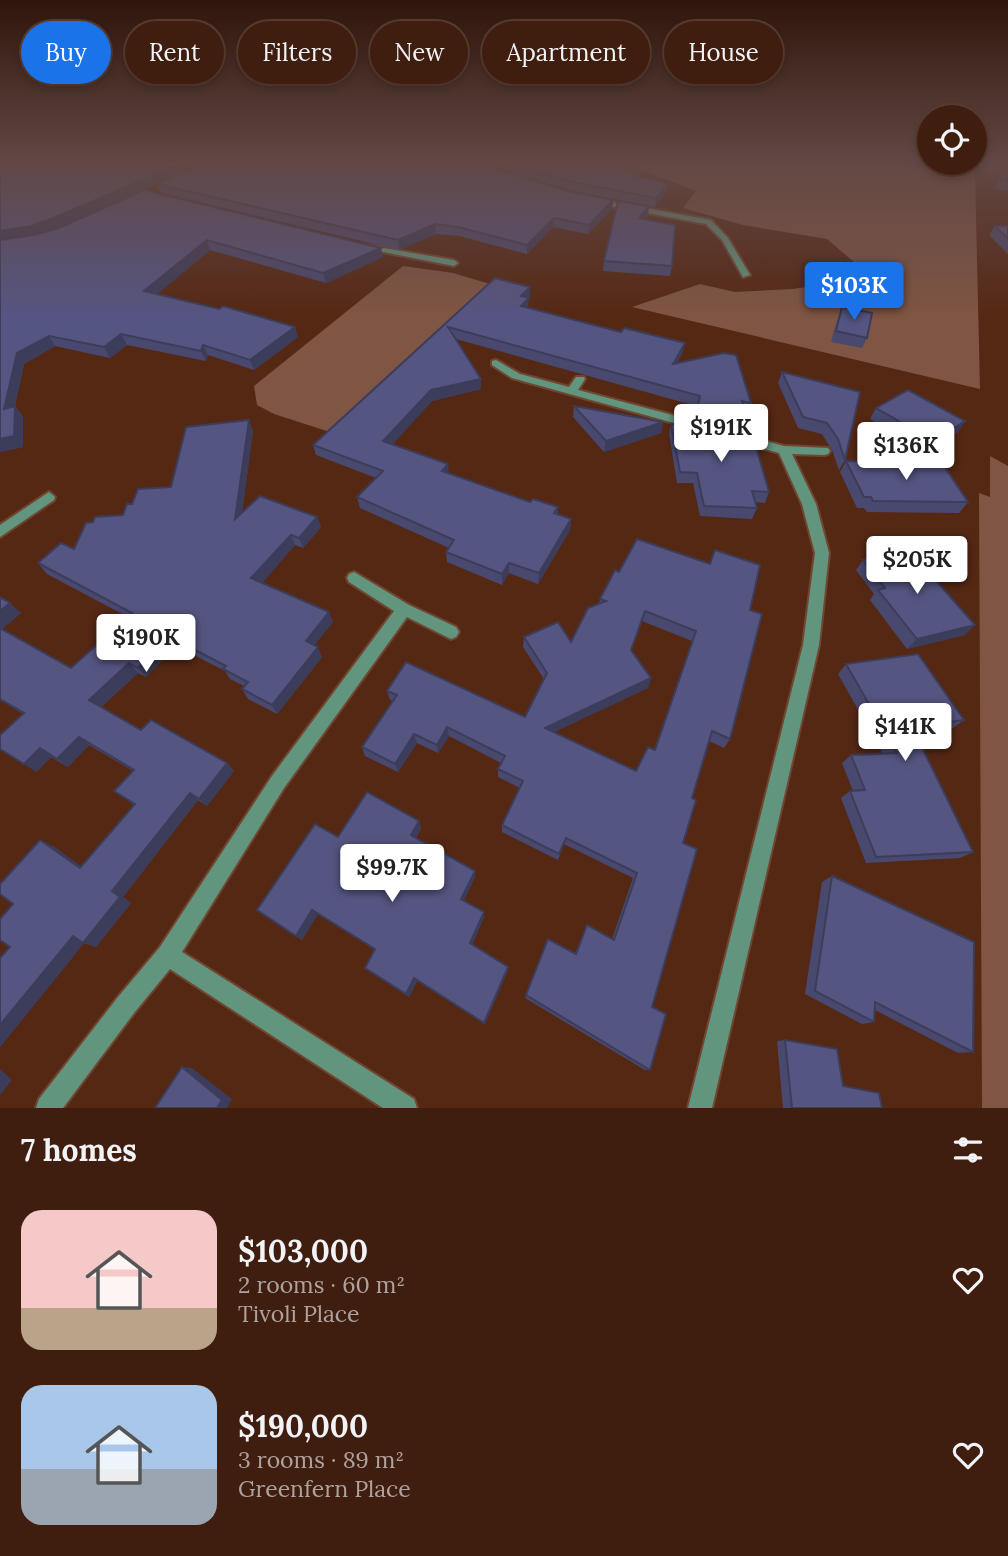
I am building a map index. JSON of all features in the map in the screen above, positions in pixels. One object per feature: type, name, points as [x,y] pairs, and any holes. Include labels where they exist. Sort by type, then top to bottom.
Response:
[{"type":"street","points":[[660,213],[708,222],[723,232],[732,254],[746,275]]},
{"type":"street","points":[[348,243],[400,256],[454,263]]},
{"type":"street","points":[[496,363],[516,376],[784,450],[824,450]]},
{"type":"street","points":[[572,391],[580,379]]},
{"type":"street","points":[[700,1108],[811,645],[822,553],[808,504],[784,450]]},
{"type":"street","points":[[0,532],[48,497]]},
{"type":"street","points":[[355,578],[404,609],[451,632]]},
{"type":"street","points":[[48,1108],[125,1004],[168,955],[278,782],[404,609]]},
{"type":"street","points":[[168,955],[405,1108]]},
{"type":"shaded area","points":[[700,213],[976,213],[980,389],[632,307],[700,284],[735,292],[793,289],[832,283],[854,273],[855,263],[827,239],[743,225]]},
{"type":"shaded area","points":[[403,266],[453,273],[490,284],[336,434],[274,414],[257,405],[254,386]]},
{"type":"shaded area","points":[[990,456],[1008,466],[1008,1108],[982,1108],[979,493],[990,497]]},
{"type":"building","points":[[0,213],[66,213],[32,226],[0,231]]},
{"type":"building","points":[[93,213],[237,213],[381,248],[323,273],[207,240],[144,291],[219,309],[223,306],[295,327],[250,360],[203,345],[201,351],[121,334],[104,347],[49,336],[17,353],[4,409],[15,406],[14,436],[0,439],[0,240],[59,228]]},
{"type":"building","points":[[281,213],[601,213],[589,225],[554,218],[527,245],[458,227],[435,224],[398,240]]},
{"type":"building","points":[[615,213],[643,213],[639,218],[675,225],[672,266],[604,261]]},
{"type":"building","points":[[995,226],[1008,226],[1008,239]]},
{"type":"building","points":[[495,278],[530,287],[521,296],[529,298],[521,306],[621,332],[624,328],[685,343],[673,364],[724,353],[736,355],[751,403],[742,401],[749,422],[697,408],[700,396],[448,327],[481,379],[431,390],[383,441],[448,464],[442,471],[530,502],[533,499],[558,507],[554,513],[571,519],[539,573],[509,563],[502,574],[446,552],[454,540],[357,497],[383,471],[313,445]]},
{"type":"building","points":[[842,307],[872,313],[867,338],[836,331]]},
{"type":"building","points":[[782,372],[860,392],[845,460],[838,439],[827,423],[803,417]]},
{"type":"building","points":[[908,390],[965,421],[934,441],[876,408]]},
{"type":"building","points":[[574,406],[663,422],[606,441]]},
{"type":"building","points":[[249,420],[235,519],[260,496],[317,517],[299,538],[291,535],[251,578],[329,612],[306,641],[318,647],[272,705],[242,689],[248,682],[223,669],[226,666],[169,636],[138,668],[129,663],[89,700],[141,730],[151,720],[227,763],[199,799],[190,793],[112,891],[120,897],[83,943],[73,936],[0,1025],[0,958],[10,947],[0,940],[0,919],[13,904],[0,894],[0,884],[40,840],[80,868],[135,804],[114,791],[134,770],[79,737],[57,759],[40,748],[24,764],[0,749],[0,735],[24,713],[0,699],[0,628],[71,668],[132,613],[38,563],[61,543],[74,549],[86,523],[93,522],[95,517],[123,515],[127,504],[132,504],[138,489],[171,487],[186,427]]},
{"type":"building","points":[[694,420],[753,436],[769,492],[752,491],[757,508],[704,506],[697,473],[680,472],[671,424],[692,427]]},
{"type":"building","points":[[846,461],[942,463],[968,502],[873,501],[871,497],[864,497]]},
{"type":"building","points":[[637,539],[710,564],[715,550],[760,565],[750,610],[762,614],[730,739],[712,731],[692,798],[696,800],[683,843],[697,849],[652,1007],[666,1014],[650,1070],[526,995],[548,939],[576,954],[587,925],[614,940],[637,873],[566,838],[559,854],[502,825],[523,781],[498,769],[505,756],[447,727],[437,745],[414,734],[395,764],[362,747],[397,695],[387,691],[406,662],[525,717],[547,673],[524,637],[558,622],[571,642],[588,608],[606,601],[600,599],[615,570],[619,572]],"holes":[[[645,611],[696,631],[655,750],[648,747],[636,771],[545,728],[651,678],[631,650]]]},
{"type":"building","points":[[910,551],[975,625],[917,639],[878,590],[885,588],[863,560]]},
{"type":"building","points":[[0,597],[10,603],[0,611]]},
{"type":"building","points":[[918,654],[964,720],[912,727],[973,852],[876,857],[850,791],[865,790],[851,755],[897,753],[846,664]]},
{"type":"building","points":[[367,792],[419,821],[411,835],[475,871],[461,899],[484,912],[470,943],[508,967],[484,1023],[414,978],[406,994],[365,968],[375,949],[312,910],[296,936],[257,910],[315,824],[338,837]]},
{"type":"building","points":[[832,876],[974,942],[973,1052],[875,1002],[874,1022],[815,991]]},
{"type":"building","points":[[785,1040],[837,1049],[843,1086],[879,1093],[882,1108],[792,1108]]},
{"type":"building","points":[[182,1067],[222,1100],[217,1108],[155,1108]]}]
